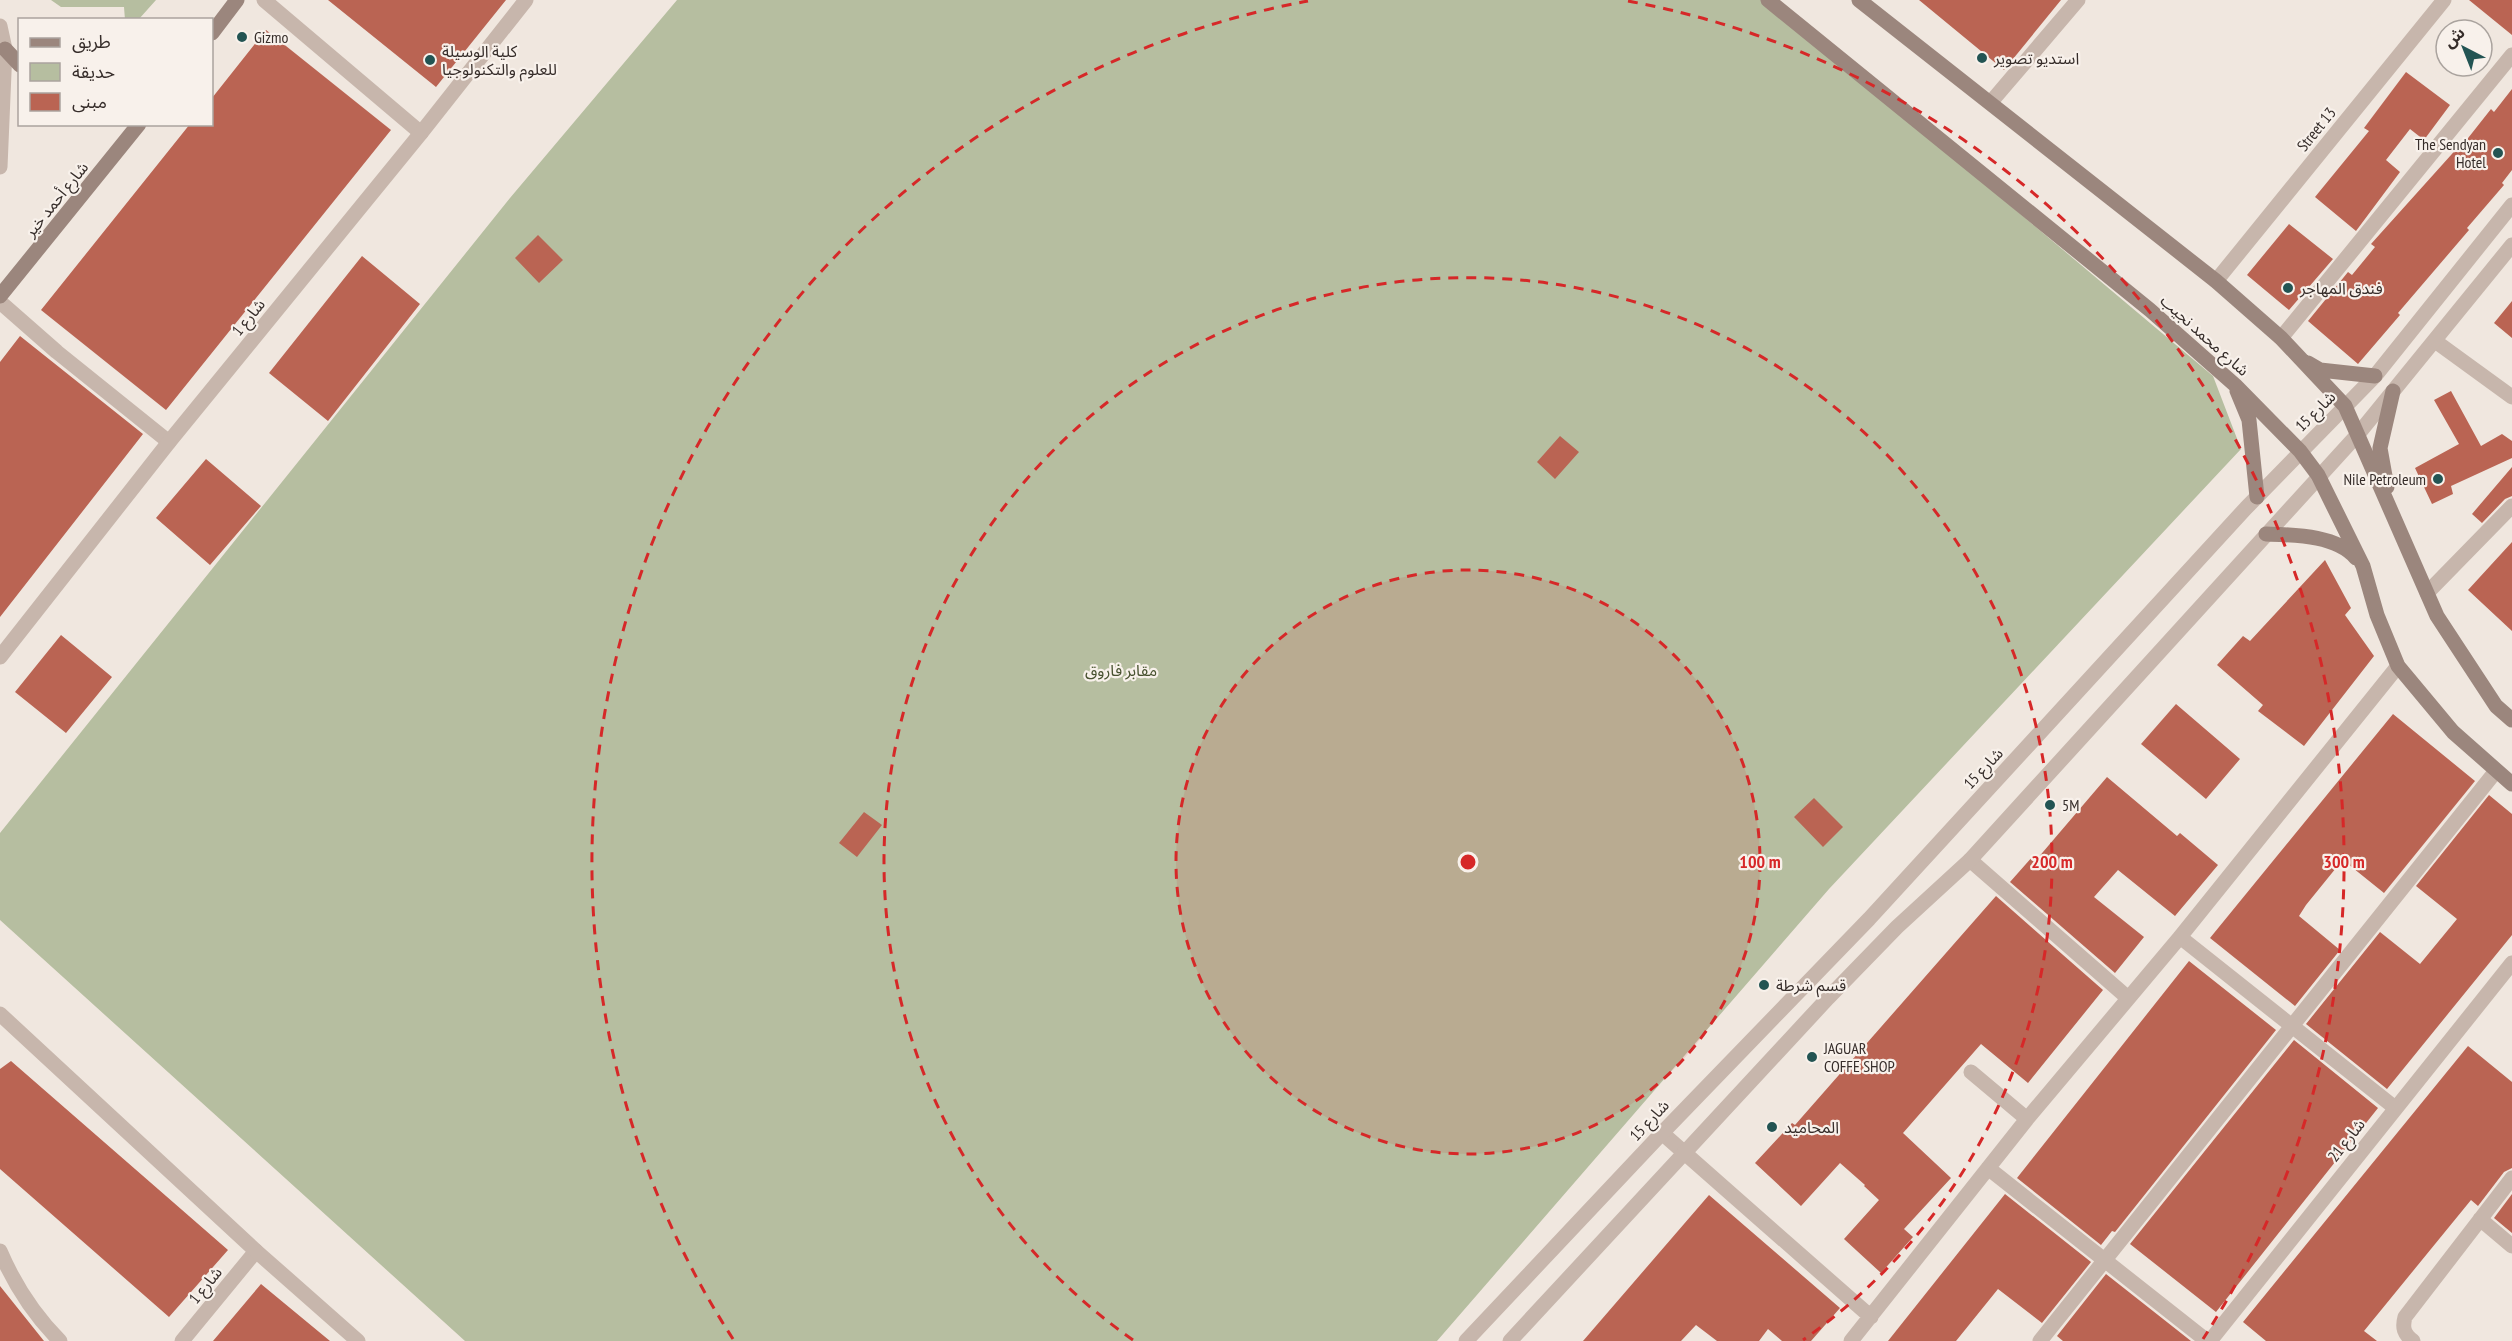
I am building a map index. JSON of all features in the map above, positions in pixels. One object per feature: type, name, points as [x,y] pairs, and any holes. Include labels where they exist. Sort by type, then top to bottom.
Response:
[{"type":"main road","points":[[213,32],[237,0]]},
{"type":"main road","name":"شارع محمد نجيب","points":[[1768,0],[2150,310],[2235,385],[2300,451],[2318,475],[2363,566],[2377,615],[2398,666],[2453,732],[2512,784]]},
{"type":"main road","points":[[1859,0],[2216,281],[2281,338],[2295,356],[2345,406],[2359,433],[2437,616],[2496,706],[2512,720]]},
{"type":"main road","points":[[5,49],[18,63]]},
{"type":"main road","name":"شارع أحمد خير","points":[[0,296],[137,126]]},
{"type":"main road","points":[[2295,356],[2320,370],[2375,376]]},
{"type":"main road","points":[[2235,385],[2250,420],[2257,497]]},
{"type":"main road","points":[[2393,391],[2380,448],[2393,517]]},
{"type":"main road","points":[[2266,534],[2296,536],[2334,543],[2348,550],[2363,566]]},
{"type":"street","points":[[264,0],[421,133]]},
{"type":"street","name":"شارع 1","points":[[0,657],[169,442],[421,133],[526,0]]},
{"type":"street","points":[[1991,102],[2078,0]]},
{"type":"street","name":"Street 13","points":[[2216,281],[2444,0]]},
{"type":"street","points":[[0,26],[5,49],[0,167]]},
{"type":"street","points":[[2281,338],[2512,55]]},
{"type":"street","name":"شارع 15","points":[[1466,1341],[1869,918],[2257,497],[2375,376],[2512,205]]},
{"type":"street","points":[[1510,1341],[1866,958],[1970,860],[2318,475],[2359,433],[2512,245]]},
{"type":"street","points":[[0,302],[57,352],[169,442]]},
{"type":"street","points":[[2435,341],[2512,397]]},
{"type":"street","points":[[2427,593],[2512,506]]},
{"type":"street","points":[[1851,1341],[2026,1119],[2180,938],[2398,666]]},
{"type":"street","points":[[2040,1341],[2496,771]]},
{"type":"street","points":[[1970,860],[2128,998]]},
{"type":"street","points":[[2180,938],[2394,1107]]},
{"type":"street","name":"شارع 21","points":[[2208,1341],[2512,963]]},
{"type":"street","points":[[1,1017],[256,1251],[358,1341]]},
{"type":"street","points":[[1971,1072],[2026,1119]]},
{"type":"street","points":[[1662,1133],[1871,1317]]},
{"type":"street","points":[[1988,1168],[2208,1341]]},
{"type":"street","points":[[2414,1341],[2407,1336],[2403,1327],[2405,1317],[2512,1178]]},
{"type":"street","points":[[2480,1219],[2512,1246]]},
{"type":"street","points":[[0,1251],[13,1281],[27,1304],[60,1341]]},
{"type":"street","name":"شارع 1","points":[[182,1341],[256,1251]]},
{"type":"green space","points":[[51,0],[156,0],[140,18],[125,18],[124,7],[61,7]]},
{"type":"green space","name":"مقابر فاروق","points":[[677,0],[1766,0],[2213,376],[2241,449],[1829,889],[1437,1341],[465,1341],[0,920],[0,833],[510,198]]},
{"type":"building","name":"كلية الوسيلة للعلوم والتكنولوجيا","points":[[328,0],[506,0],[436,87]]},
{"type":"building","points":[[1919,0],[2061,0],[2004,70]]},
{"type":"building","points":[[2469,0],[2512,0],[2512,35],[2494,18]]},
{"type":"building","points":[[266,30],[391,130],[166,410],[41,310],[188,126],[213,126],[213,97]]},
{"type":"building","points":[[2406,72],[2450,105],[2424,140],[2410,129],[2386,160],[2400,172],[2356,231],[2315,197],[2369,131],[2364,128]]},
{"type":"building","points":[[2512,89],[2512,170],[2502,183],[2504,185],[2358,364],[2308,321],[2348,272],[2352,275],[2375,247],[2371,244],[2460,145],[2461,147],[2491,109],[2494,112]]},
{"type":"building","points":[[2289,224],[2333,259],[2289,310],[2247,275]]},
{"type":"building","points":[[538,235],[563,260],[539,283],[515,258]]},
{"type":"building","points":[[362,256],[420,304],[328,421],[269,373]]},
{"type":"building","points":[[2512,301],[2512,338],[2494,323]]},
{"type":"building","points":[[20,336],[143,434],[0,617],[0,362]]},
{"type":"building","points":[[2451,391],[2481,446],[2502,434],[2512,441],[2512,458],[2451,486],[2453,494],[2432,504],[2415,468],[2459,444],[2434,400]]},
{"type":"building","points":[[1560,436],[1579,452],[1555,479],[1537,462]]},
{"type":"building","points":[[206,459],[261,506],[210,565],[156,518]]},
{"type":"building","points":[[2512,467],[2512,496],[2505,499],[2482,523],[2472,514]]},
{"type":"building","points":[[2512,542],[2512,631],[2468,590]]},
{"type":"building","points":[[2325,560],[2351,608],[2345,615],[2374,656],[2304,746],[2258,711],[2263,705],[2217,665],[2243,636],[2250,641]]},
{"type":"building","points":[[61,635],[112,677],[66,733],[15,692]]},
{"type":"building","points":[[2176,704],[2240,759],[2206,799],[2141,744]]},
{"type":"building","points":[[2393,714],[2475,781],[2384,893],[2348,864],[2336,868],[2306,905],[2299,916],[2340,950],[2295,1006],[2210,938]]},
{"type":"building","points":[[2107,777],[2177,836],[2180,833],[2218,865],[2175,916],[2118,870],[2094,897],[2144,937],[2115,973],[2010,882],[2033,856],[2037,859]]},
{"type":"building","points":[[2489,795],[2512,814],[2512,935],[2387,1089],[2306,1024],[2380,932],[2420,964],[2457,919],[2416,886]]},
{"type":"building","points":[[1814,798],[1843,827],[1823,847],[1794,817]]},
{"type":"building","points":[[864,812],[882,825],[857,857],[839,843]]},
{"type":"building","points":[[1996,896],[2103,990],[2028,1083],[1981,1044],[1903,1133],[1951,1178],[1904,1229],[1913,1237],[1881,1273],[1844,1239],[1879,1200],[1840,1163],[1801,1206],[1755,1163],[1792,1123],[1795,1125]]},
{"type":"building","points":[[2189,961],[2276,1030],[2115,1232],[2112,1231],[2101,1245],[2017,1178]]},
{"type":"building","points":[[2294,1040],[2378,1108],[2216,1312],[2130,1244]]},
{"type":"building","points":[[2468,1046],[2512,1082],[2512,1168],[2504,1172],[2478,1206],[2471,1200],[2364,1331],[2377,1341],[2266,1341],[2243,1322]]},
{"type":"building","points":[[11,1061],[228,1250],[169,1317],[0,1169],[0,1069]]},
{"type":"building","points":[[2005,1194],[2091,1262],[2042,1323],[1998,1289],[1956,1341],[1888,1341]]},
{"type":"building","points":[[2512,1194],[2512,1233],[2494,1218]]},
{"type":"building","points":[[1709,1195],[1840,1308],[1811,1341],[1782,1341],[1768,1329],[1759,1341],[1717,1341],[1696,1325],[1681,1341],[1583,1341]]},
{"type":"building","points":[[2106,1274],[2191,1341],[2063,1341],[2057,1336]]},
{"type":"building","points":[[261,1284],[330,1341],[213,1341]]},
{"type":"building","points":[[0,1286],[44,1341],[0,1341]]},
{"type":"place","name":"Gizmo","points":[[242,37]]},
{"type":"place","name":"استديو تصوير","points":[[1982,58]]},
{"type":"place","name":"كلية الوسيلة للعلوم والتكنولوجيا","points":[[430,60]]},
{"type":"place","name":"The Sendyan Hotel","points":[[2498,153]]},
{"type":"place","name":"فندق المهاجر","points":[[2288,288]]},
{"type":"place","name":"Nile Petroleum","points":[[2438,479]]},
{"type":"place","name":"5M","points":[[2050,805]]},
{"type":"place","name":"قسم شرطة","points":[[1764,985]]},
{"type":"place","name":"JAGUAR COFFE SHOP","points":[[1812,1057]]},
{"type":"place","name":"المحاميد","points":[[1772,1127]]}]
